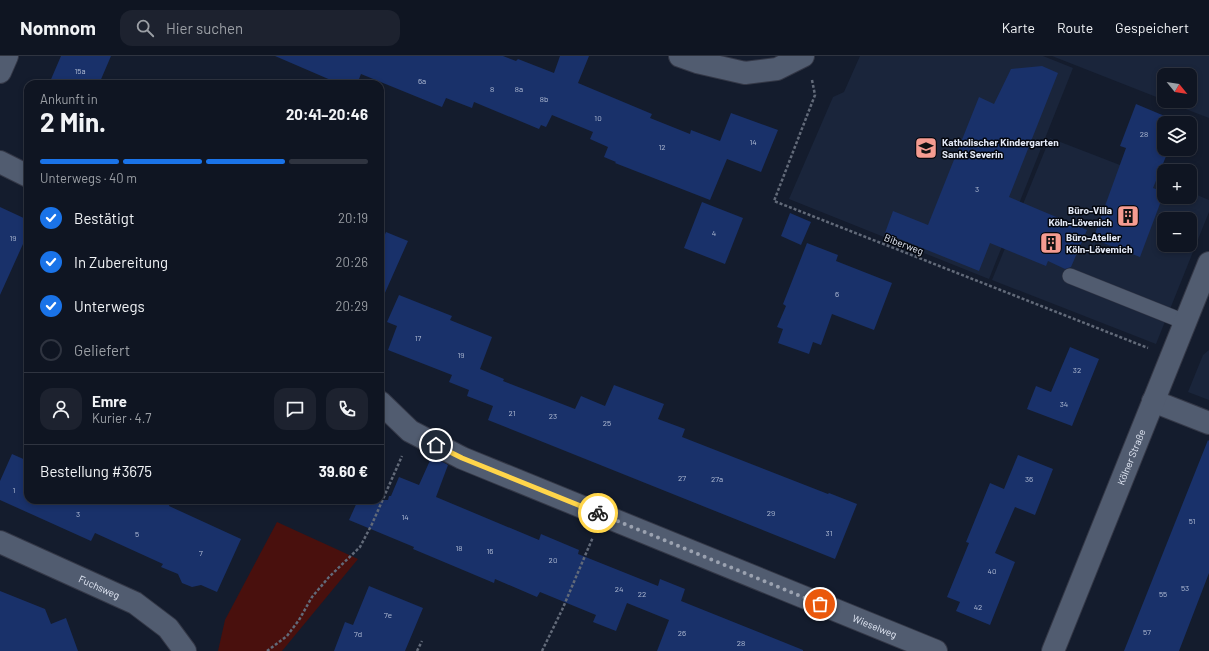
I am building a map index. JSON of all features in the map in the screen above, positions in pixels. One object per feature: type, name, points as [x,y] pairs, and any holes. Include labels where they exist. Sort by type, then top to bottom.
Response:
[{"type":"street","points":[[0,72],[7,56]]},
{"type":"street","points":[[680,56],[697,62],[745,73],[777,69],[803,56]]},
{"type":"street","points":[[0,162],[24,174]]},
{"type":"street","name":"Kölner Straße","points":[[1053,651],[1209,263]]},
{"type":"street","points":[[1153,401],[1209,423]]},
{"type":"street","name":"Wieselweg","points":[[384,406],[410,431],[462,458],[936,651]]},
{"type":"street","name":"Fuchsweg","points":[[0,542],[135,603],[168,628],[185,651]]},
{"type":"lane","points":[[1070,276],[1185,322]]},
{"type":"path","name":"Biberweg","points":[[812,79],[815,95],[774,201],[1171,358]]},
{"type":"path","points":[[384,497],[398,466],[410,431]]},
{"type":"path","points":[[267,651],[287,636],[299,620],[312,597],[328,578],[360,547],[381,504]]},
{"type":"path","points":[[542,651],[562,610],[603,515]]},
{"type":"path","points":[[417,651],[422,641]]},
{"type":"shaded area","name":"Katholischer Kindergarten Sankt Severin","points":[[860,56],[1043,56],[1073,68],[989,279],[789,199],[833,97],[844,92]]},
{"type":"shaded area","points":[[1052,56],[1209,56],[1209,118],[1183,108],[1197,108],[1197,68],[1157,68],[1157,97]]},
{"type":"shaded area","points":[[1050,138],[1157,179],[1157,204],[1197,204],[1197,195],[1209,200],[1209,212],[1197,242],[1197,212],[1157,212],[1157,252],[1193,252],[1156,344],[992,280]]},
{"type":"shaded area","points":[[1209,350],[1209,400],[1188,392],[1203,355]]},
{"type":"shaded area","points":[[277,522],[358,559],[282,651],[218,651],[225,620]]},
{"type":"building","points":[[61,56],[111,56],[101,80],[51,80]]},
{"type":"building","points":[[275,56],[503,56],[516,61],[518,59],[554,73],[560,56],[589,56],[578,83],[652,114],[650,118],[690,134],[691,130],[720,141],[731,113],[778,130],[761,172],[727,159],[710,200],[615,163],[616,162],[604,157],[608,147],[590,139],[593,132],[552,115],[546,127],[541,125],[539,129],[474,102],[472,108],[446,98],[442,107],[384,83],[384,80],[376,80],[361,74],[359,80],[331,80]]},
{"type":"building","points":[[1042,66],[1058,73],[1009,197],[1087,230],[1071,267],[1065,269],[1048,261],[1046,266],[990,243],[979,271],[885,233],[893,211],[928,225],[979,97],[994,104],[1011,69]]},
{"type":"building","points":[[1136,104],[1165,116],[1157,116],[1157,156],[1166,156],[1163,164],[1157,164],[1157,178],[1153,188],[1157,189],[1157,204],[1160,204],[1140,257],[1093,239],[1126,148],[1120,146]]},
{"type":"building","points":[[702,202],[743,218],[725,264],[684,248]]},
{"type":"building","points":[[0,207],[24,218],[24,244],[0,295]]},
{"type":"building","points":[[790,213],[811,222],[801,245],[781,236]]},
{"type":"building","points":[[386,232],[408,241],[384,295],[384,237]]},
{"type":"building","points":[[807,243],[838,255],[836,261],[892,283],[874,330],[832,314],[821,345],[813,342],[809,354],[778,343],[783,329],[777,327],[786,306],[783,304]]},
{"type":"building","points":[[399,295],[452,316],[450,320],[492,337],[480,369],[504,379],[503,381],[575,409],[581,396],[605,406],[614,385],[664,404],[658,419],[685,429],[682,437],[857,504],[835,559],[488,420],[493,406],[467,396],[469,390],[449,382],[452,375],[388,350],[397,326],[387,322]]},
{"type":"building","points":[[1070,347],[1099,359],[1072,426],[1027,409],[1036,386],[1051,392]]},
{"type":"building","points":[[1208,440],[1209,573],[1179,651],[1124,651]]},
{"type":"building","points":[[12,454],[24,459],[24,504],[170,504],[169,506],[241,539],[217,592],[201,585],[192,587],[182,583],[178,574],[161,567],[163,564],[95,533],[91,541],[0,500],[0,481]]},
{"type":"building","points":[[1018,455],[1053,469],[1035,515],[1015,507],[995,553],[1015,562],[990,625],[956,611],[960,602],[947,597],[969,543],[966,542],[990,483],[1004,489]]},
{"type":"building","points":[[432,456],[448,465],[436,497],[539,540],[541,534],[579,550],[578,554],[658,586],[660,579],[685,589],[681,601],[803,651],[657,651],[669,620],[627,603],[616,631],[593,622],[596,615],[540,592],[537,597],[495,579],[494,583],[349,520],[356,504],[384,504],[384,500],[388,500],[389,496],[391,496],[399,477],[419,485]]},
{"type":"building","points":[[369,586],[423,608],[405,651],[334,651],[345,622],[353,625]]},
{"type":"building","points":[[0,591],[45,609],[51,624],[66,618],[78,651],[0,651]]},
{"type":"way so far","points":[[598,513],[820,604]]},
{"type":"place","name":"Katholischer Kindergarten Sankt Severin","points":[[926,148]]},
{"type":"place","name":"Büro-Villa Köln-Lövenich","points":[[1128,216]]},
{"type":"place","name":"Büro-Atelier Köln-Lövemich","points":[[1051,243]]},
{"type":"route","points":[[436,445],[462,458],[598,513]]}]
